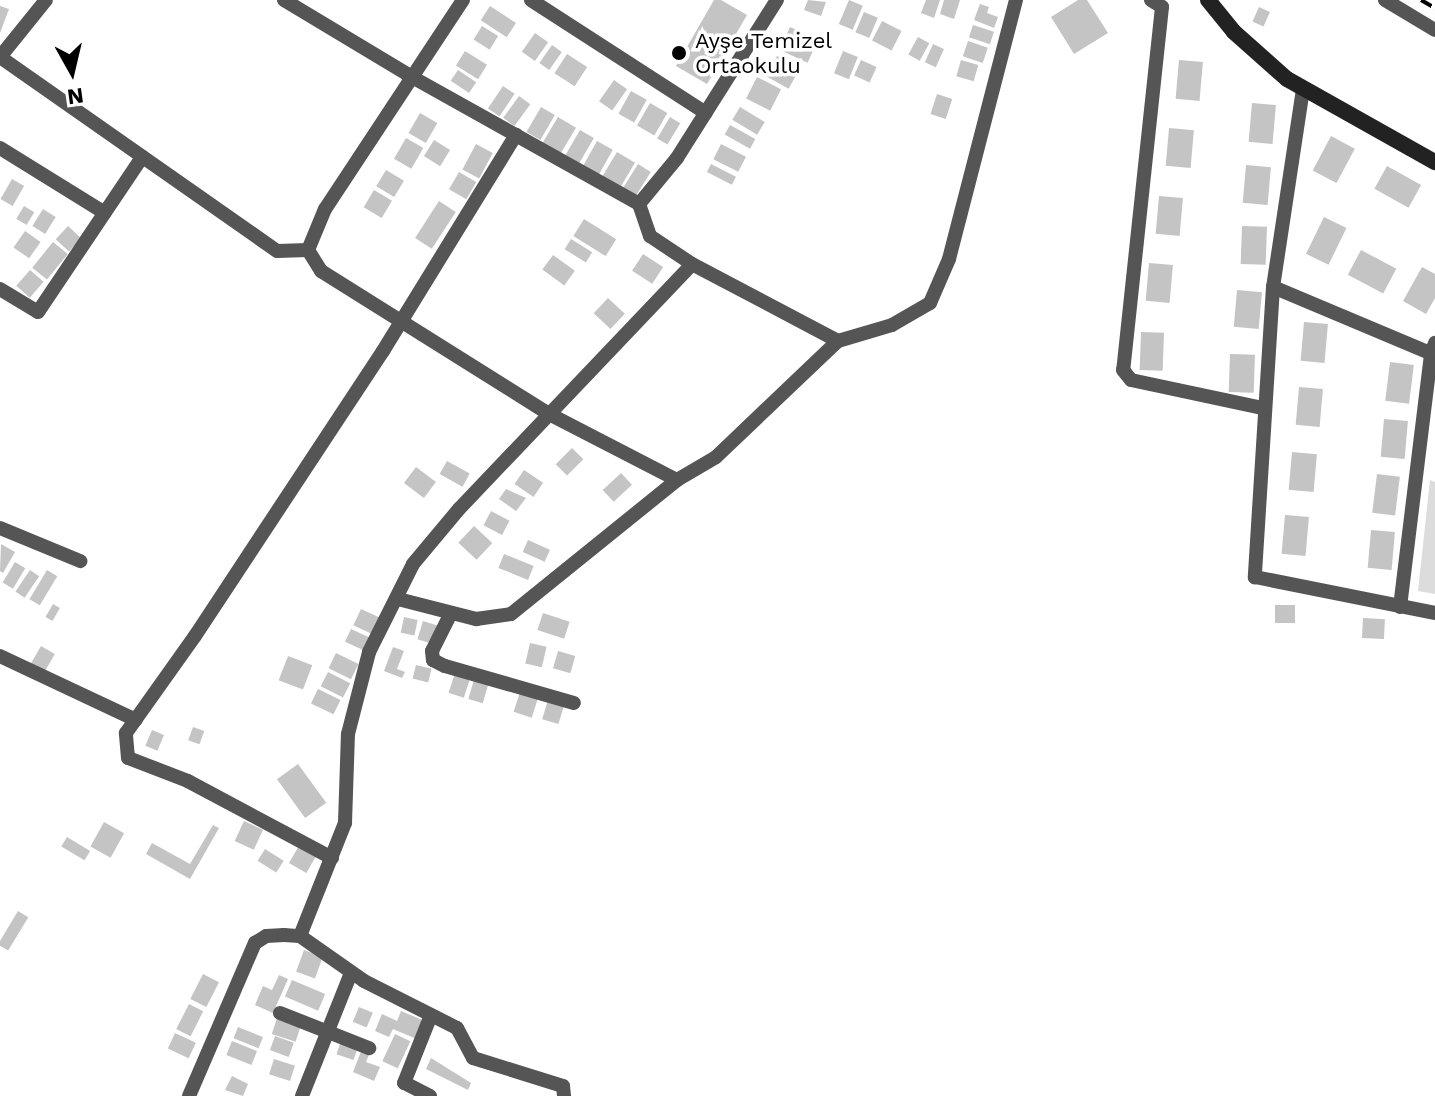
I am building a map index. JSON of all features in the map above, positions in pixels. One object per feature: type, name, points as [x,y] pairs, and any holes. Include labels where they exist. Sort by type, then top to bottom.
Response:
[{"type":"street","points":[[46,0],[0,57],[277,251],[308,250]]},
{"type":"street","points":[[284,0],[412,77],[639,204],[650,236],[692,264],[838,341]]},
{"type":"street","points":[[308,250],[325,209],[463,0]]},
{"type":"street","points":[[531,0],[706,113]]},
{"type":"street","points":[[639,204],[677,158],[777,0]]},
{"type":"street","points":[[398,599],[476,619],[511,614],[677,480],[716,457],[838,341],[892,325],[930,303],[949,259],[1016,0]]},
{"type":"street","points":[[1208,0],[1234,32],[1303,89],[1435,162]]},
{"type":"street","points":[[1385,0],[1435,30]]},
{"type":"street","points":[[1162,2],[1123,370],[1131,380],[1263,408]]},
{"type":"street","points":[[1303,89],[1273,287],[1263,408],[1255,577],[1435,613]]},
{"type":"street","points":[[332,858],[188,781],[128,758],[126,733],[349,404],[516,135]]},
{"type":"street","points":[[0,168],[4,150],[105,213]]},
{"type":"street","points":[[0,289],[38,312],[142,157]]},
{"type":"street","points":[[308,250],[321,271],[401,318],[551,415],[677,480]]},
{"type":"street","points":[[300,936],[345,823],[348,734],[369,652],[413,564],[459,509],[692,264]]},
{"type":"street","points":[[1273,287],[1434,350],[1400,607]]},
{"type":"street","points":[[1419,464],[1435,471]]},
{"type":"street","points":[[0,528],[80,561]]},
{"type":"street","points":[[451,613],[432,651],[433,660],[574,703]]},
{"type":"street","points":[[0,656],[136,720]]},
{"type":"street","points":[[189,1096],[255,943],[266,936],[300,936],[351,973],[457,1028],[473,1058],[563,1086],[564,1096]]},
{"type":"street","points":[[302,1096],[351,973]]},
{"type":"street","points":[[280,1013],[369,1048]]},
{"type":"street","points":[[430,1096],[404,1083],[431,1015]]},
{"type":"shaded area","points":[[1430,480],[1435,482],[1435,594],[1418,591]]},
{"type":"building","points":[[714,0],[721,0],[747,15],[707,84],[676,66]]},
{"type":"building","points":[[808,0],[826,2],[821,16],[804,10]]},
{"type":"building","points":[[849,0],[863,6],[853,30],[839,24]]},
{"type":"building","points":[[926,0],[940,0],[934,18],[921,13]]},
{"type":"building","points":[[944,0],[960,0],[954,19],[940,14]]},
{"type":"building","points":[[1078,0],[1087,0],[1108,33],[1074,54],[1051,17]]},
{"type":"building","points":[[980,4],[989,7],[987,13],[998,17],[994,28],[974,20]]},
{"type":"building","points":[[0,6],[9,9],[0,33]]},
{"type":"building","points":[[490,6],[516,23],[507,37],[481,20]]},
{"type":"building","points":[[1259,7],[1270,12],[1263,26],[1252,22]]},
{"type":"building","points":[[864,12],[878,18],[869,38],[855,32]]},
{"type":"building","points":[[882,21],[902,31],[892,51],[872,41]]},
{"type":"building","points":[[973,25],[994,32],[990,44],[969,37]]},
{"type":"building","points":[[482,26],[498,36],[490,50],[474,40]]},
{"type":"building","points":[[790,27],[818,40],[808,63],[779,50]]},
{"type":"building","points":[[535,33],[548,42],[535,61],[522,52]]},
{"type":"building","points":[[918,37],[929,43],[920,61],[908,54]]},
{"type":"building","points":[[968,41],[988,48],[983,63],[963,56]]},
{"type":"building","points":[[933,44],[944,49],[936,67],[925,62]]},
{"type":"building","points":[[552,45],[562,52],[549,70],[539,63]]},
{"type":"building","points":[[465,51],[487,65],[478,79],[456,65]]},
{"type":"building","points":[[843,51],[858,57],[849,79],[834,73]]},
{"type":"building","points":[[567,54],[587,67],[575,86],[554,73]]},
{"type":"building","points":[[777,56],[800,69],[789,89],[766,76]]},
{"type":"building","points":[[861,60],[877,67],[870,82],[854,76]]},
{"type":"building","points":[[961,60],[978,65],[974,81],[956,76]]},
{"type":"building","points":[[1179,60],[1203,62],[1200,101],[1176,99]]},
{"type":"building","points":[[458,70],[476,82],[469,93],[451,81]]},
{"type":"building","points":[[757,77],[781,89],[770,111],[746,98]]},
{"type":"building","points":[[614,80],[627,89],[612,110],[599,101]]},
{"type":"building","points":[[503,86],[515,94],[500,116],[488,108]]},
{"type":"building","points":[[631,91],[647,100],[634,122],[618,114]]},
{"type":"building","points":[[937,94],[952,99],[946,119],[931,114]]},
{"type":"building","points":[[519,96],[530,104],[514,126],[503,118]]},
{"type":"building","points":[[650,103],[667,113],[654,136],[637,126]]},
{"type":"building","points":[[1252,103],[1276,105],[1273,144],[1249,142]]},
{"type":"building","points":[[541,107],[555,115],[540,140],[526,132]]},
{"type":"building","points":[[740,107],[765,122],[757,135],[732,120]]},
{"type":"building","points":[[420,113],[437,123],[426,143],[408,133]]},
{"type":"building","points":[[558,117],[576,128],[561,154],[543,143]]},
{"type":"building","points":[[670,117],[680,123],[667,145],[657,138]]},
{"type":"building","points":[[730,125],[755,139],[750,149],[725,135]]},
{"type":"building","points":[[1169,128],[1194,130],[1191,168],[1166,166]]},
{"type":"building","points":[[580,130],[594,138],[579,163],[566,155]]},
{"type":"building","points":[[1331,136],[1355,149],[1337,183],[1313,170]]},
{"type":"building","points":[[406,138],[423,148],[411,169],[394,159]]},
{"type":"building","points":[[434,140],[450,150],[440,166],[424,156]]},
{"type":"building","points":[[597,141],[613,150],[599,175],[583,166]]},
{"type":"building","points":[[476,144],[493,153],[479,179],[462,170]]},
{"type":"building","points":[[721,144],[746,157],[738,172],[713,159]]},
{"type":"building","points":[[617,152],[635,163],[620,188],[602,177]]},
{"type":"building","points":[[638,164],[651,172],[635,197],[622,189]]},
{"type":"building","points":[[711,164],[736,177],[732,185],[707,172]]},
{"type":"building","points":[[1246,165],[1271,167],[1268,205],[1243,203]]},
{"type":"building","points":[[1387,166],[1421,185],[1409,208],[1374,189]]},
{"type":"building","points":[[386,170],[404,181],[394,197],[376,186]]},
{"type":"building","points":[[459,172],[476,182],[466,199],[449,189]]},
{"type":"building","points":[[12,179],[24,186],[13,206],[0,199]]},
{"type":"building","points":[[374,190],[392,201],[382,218],[364,207]]},
{"type":"building","points":[[1159,196],[1183,198],[1180,236],[1156,234]]},
{"type":"building","points":[[439,201],[456,212],[432,249],[415,238]]},
{"type":"building","points":[[24,206],[34,212],[27,225],[16,219]]},
{"type":"building","points":[[43,209],[56,217],[45,234],[32,226]]},
{"type":"building","points":[[1324,217],[1346,228],[1328,265],[1306,254]]},
{"type":"building","points":[[584,219],[616,239],[606,256],[573,236]]},
{"type":"building","points":[[68,226],[81,238],[69,251],[56,239]]},
{"type":"building","points":[[1242,226],[1267,227],[1266,265],[1241,264]]},
{"type":"building","points":[[25,231],[41,242],[29,258],[14,247]]},
{"type":"building","points":[[571,239],[592,252],[586,262],[565,249]]},
{"type":"building","points":[[53,242],[68,254],[47,280],[32,268]]},
{"type":"building","points":[[1361,250],[1396,269],[1383,294],[1348,275]]},
{"type":"building","points":[[643,254],[663,267],[652,284],[632,271]]},
{"type":"building","points":[[553,255],[575,271],[564,285],[542,270]]},
{"type":"building","points":[[1149,263],[1173,265],[1170,303],[1146,301]]},
{"type":"building","points":[[1422,267],[1435,274],[1435,298],[1426,314],[1403,301]]},
{"type":"building","points":[[30,270],[44,282],[30,298],[16,286]]},
{"type":"building","points":[[1237,290],[1262,292],[1259,329],[1234,327]]},
{"type":"building","points":[[608,298],[625,314],[610,329],[594,313]]},
{"type":"building","points":[[1304,322],[1328,324],[1325,363],[1301,361]]},
{"type":"building","points":[[1141,332],[1164,333],[1163,371],[1140,370]]},
{"type":"building","points":[[1230,354],[1255,355],[1254,393],[1229,392]]},
{"type":"building","points":[[1390,362],[1414,365],[1409,404],[1385,401]]},
{"type":"building","points":[[1299,387],[1323,389],[1320,427],[1296,425]]},
{"type":"building","points":[[1384,419],[1408,421],[1405,459],[1381,457]]},
{"type":"building","points":[[572,448],[583,459],[567,476],[556,464]]},
{"type":"building","points":[[1292,452],[1317,454],[1314,492],[1289,490]]},
{"type":"building","points":[[447,461],[470,474],[462,487],[440,474]]},
{"type":"building","points":[[416,467],[436,482],[424,498],[404,483]]},
{"type":"building","points":[[524,470],[543,483],[534,497],[514,484]]},
{"type":"building","points":[[621,473],[632,485],[614,502],[603,490]]},
{"type":"building","points":[[1377,474],[1400,477],[1395,516],[1372,513]]},
{"type":"building","points":[[506,489],[526,498],[516,511],[499,499]]},
{"type":"building","points":[[491,511],[510,521],[502,535],[483,525]]},
{"type":"building","points":[[1285,515],[1309,517],[1306,556],[1282,554]]},
{"type":"building","points":[[474,526],[492,543],[477,560],[458,543]]},
{"type":"building","points":[[1371,530],[1395,532],[1392,570],[1368,568]]},
{"type":"building","points":[[528,540],[550,550],[545,562],[523,552]]},
{"type":"building","points":[[1,544],[15,552],[3,573],[0,571]]},
{"type":"building","points":[[504,554],[534,566],[528,580],[498,568]]},
{"type":"building","points":[[15,562],[25,568],[13,589],[3,583]]},
{"type":"building","points":[[30,570],[39,576],[25,598],[15,592]]},
{"type":"building","points":[[47,570],[57,576],[40,605],[29,599]]},
{"type":"building","points":[[53,604],[60,608],[52,621],[46,617]]},
{"type":"building","points":[[1275,605],[1295,605],[1295,623],[1275,623]]},
{"type":"building","points":[[361,609],[380,618],[372,634],[353,625]]},
{"type":"building","points":[[543,613],[570,622],[564,639],[537,630]]},
{"type":"building","points":[[404,617],[418,620],[414,636],[401,633]]},
{"type":"building","points":[[1363,618],[1385,619],[1384,639],[1362,638]]},
{"type":"building","points":[[423,621],[439,626],[434,644],[417,639]]},
{"type":"building","points":[[351,629],[370,638],[364,651],[345,642]]},
{"type":"building","points":[[530,643],[547,647],[542,667],[525,663]]},
{"type":"building","points":[[41,646],[55,654],[43,674],[30,666]]},
{"type":"building","points":[[393,647],[404,651],[397,669],[405,672],[402,678],[384,671]]},
{"type":"building","points":[[558,651],[575,656],[570,673],[553,668]]},
{"type":"building","points":[[336,653],[358,664],[351,679],[329,668]]},
{"type":"building","points":[[288,656],[312,665],[303,690],[279,680]]},
{"type":"building","points":[[416,665],[432,669],[428,682],[413,679]]},
{"type":"building","points":[[456,670],[471,675],[464,698],[449,693]]},
{"type":"building","points":[[328,672],[350,683],[343,698],[321,686]]},
{"type":"building","points":[[475,676],[489,680],[483,703],[468,699]]},
{"type":"building","points":[[318,689],[340,700],[333,714],[311,703]]},
{"type":"building","points":[[521,689],[539,695],[532,718],[514,712]]},
{"type":"building","points":[[548,700],[564,705],[558,724],[542,719]]},
{"type":"building","points":[[193,727],[204,731],[199,744],[188,740]]},
{"type":"building","points":[[152,730],[164,735],[157,751],[145,746]]},
{"type":"building","points":[[298,764],[326,803],[305,818],[277,779]]},
{"type":"building","points":[[244,821],[263,830],[254,850],[235,841]]},
{"type":"building","points":[[104,822],[124,833],[111,858],[90,846]]},
{"type":"building","points":[[213,825],[219,828],[190,879],[146,854],[152,843],[190,864]]},
{"type":"building","points":[[67,837],[90,851],[84,860],[61,846]]},
{"type":"building","points":[[300,844],[317,854],[306,873],[289,863]]},
{"type":"building","points":[[265,849],[284,861],[276,873],[258,861]]},
{"type":"building","points":[[18,911],[28,917],[8,951],[0,946],[0,941]]},
{"type":"building","points":[[304,950],[323,957],[315,978],[296,972]]},
{"type":"building","points":[[203,974],[219,982],[206,1007],[190,999]]},
{"type":"building","points":[[279,975],[288,979],[273,1013],[255,1005],[263,986],[272,990]]},
{"type":"building","points":[[292,980],[325,994],[318,1011],[285,997]]},
{"type":"building","points":[[189,1004],[203,1011],[191,1036],[176,1029]]},
{"type":"building","points":[[359,1007],[373,1013],[367,1028],[353,1022]]},
{"type":"building","points":[[401,1011],[427,1022],[419,1040],[393,1029],[389,1037],[375,1031],[382,1014],[397,1021]]},
{"type":"building","points":[[278,1015],[302,1023],[296,1042],[272,1034]]},
{"type":"building","points":[[238,1027],[263,1037],[259,1048],[234,1038]]},
{"type":"building","points":[[175,1033],[196,1043],[189,1058],[168,1048]]},
{"type":"building","points":[[395,1034],[410,1041],[398,1068],[382,1061]]},
{"type":"building","points":[[275,1036],[294,1043],[289,1057],[270,1050]]},
{"type":"building","points":[[232,1041],[257,1051],[251,1065],[226,1055]]},
{"type":"building","points":[[341,1041],[358,1047],[353,1060],[336,1054]]},
{"type":"building","points":[[362,1049],[370,1052],[366,1062],[380,1067],[374,1081],[353,1072]]},
{"type":"building","points":[[431,1058],[471,1083],[468,1090],[426,1069]]},
{"type":"building","points":[[274,1059],[295,1066],[290,1081],[269,1074]]},
{"type":"building","points":[[232,1076],[248,1084],[243,1096],[225,1090]]},
{"type":"railway","points":[[1421,0],[1435,8]]},
{"type":"place","name":"Ayşe Temizel Ortaokulu","points":[[679,53]]}]
